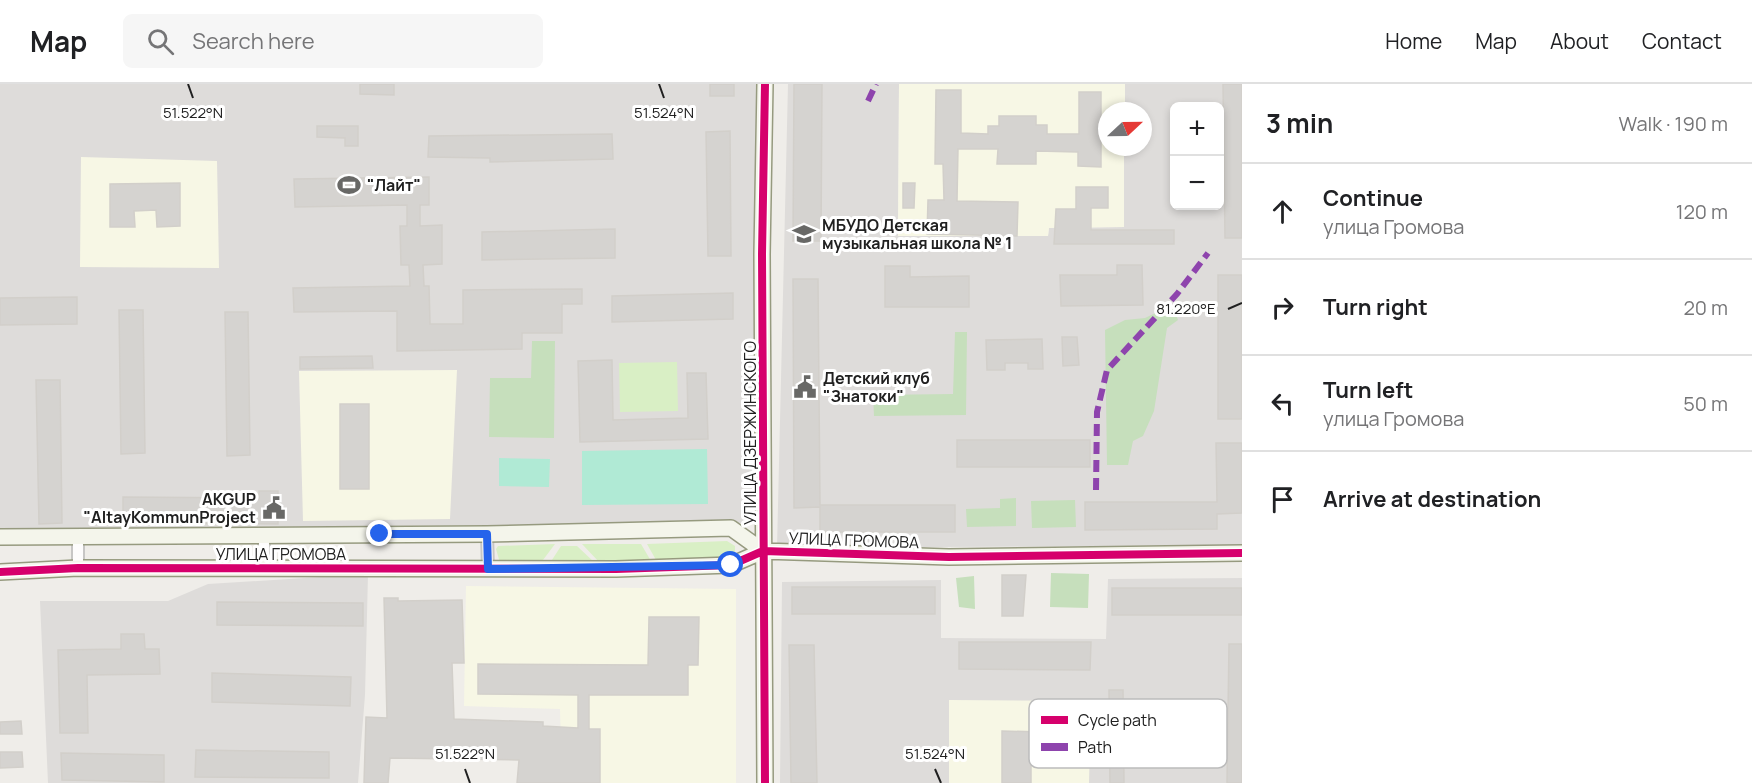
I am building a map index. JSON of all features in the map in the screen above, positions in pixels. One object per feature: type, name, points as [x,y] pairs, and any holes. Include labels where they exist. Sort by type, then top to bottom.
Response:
[{"type":"street","name":"УЛИЦА ДЗЕРЖИНСКОГО","points":[[765,84],[762,254],[765,783]]},
{"type":"street","name":"УЛИЦА ГРОМОВА","points":[[0,537],[487,534],[731,528],[764,551]]},
{"type":"street","points":[[264,534],[264,567]]},
{"type":"street","points":[[487,534],[488,569]]},
{"type":"street","points":[[78,536],[78,568]]},
{"type":"street","name":"УЛИЦА ГРОМОВА","points":[[0,572],[78,568],[488,569],[731,565],[764,551],[949,557],[1242,553]]},
{"type":"shaded area","points":[[0,84],[757,84],[755,523],[0,529]]},
{"type":"shaded area","points":[[788,84],[899,84],[898,236],[1048,236],[1049,228],[1124,227],[1124,156],[1152,156],[1152,102],[1125,102],[1125,84],[1242,84],[1242,545],[777,548]]},
{"type":"shaded area","points":[[899,84],[1125,84],[1125,102],[1098,102],[1098,156],[1124,156],[1124,227],[1049,228],[1048,236],[898,236]]},
{"type":"shaded area","points":[[81,157],[217,161],[219,268],[80,267]]},
{"type":"shaded area","points":[[457,370],[450,519],[303,521],[299,371]]},
{"type":"shaded area","points":[[368,574],[365,695],[358,783],[48,783],[40,601],[168,601],[208,584]]},
{"type":"shaded area","points":[[1242,578],[1242,783],[780,783],[782,582],[941,580],[941,638],[1106,639],[1108,579]]},
{"type":"shaded area","points":[[466,586],[736,589],[736,783],[562,783],[560,709],[464,706]]},
{"type":"shaded area","points":[[949,700],[1029,701],[1029,768],[1089,768],[1089,783],[949,783]]},
{"type":"green space","points":[[1172,305],[1178,320],[1167,328],[1154,411],[1143,436],[1133,441],[1128,465],[1107,465],[1105,330],[1125,320],[1145,318]]},
{"type":"green space","points":[[955,332],[967,332],[966,415],[874,416],[873,395],[953,394]]},
{"type":"green space","points":[[532,341],[555,341],[554,438],[489,437],[490,378],[531,378]]},
{"type":"green space","points":[[677,362],[678,411],[620,412],[619,363]]},
{"type":"green space","points":[[707,449],[708,504],[582,505],[582,451]]},
{"type":"green space","points":[[499,458],[550,459],[549,487],[499,486]]},
{"type":"green space","points":[[1016,498],[1016,526],[967,527],[966,509],[1000,508],[1000,499]]},
{"type":"green space","points":[[1075,500],[1076,527],[1032,528],[1031,501]]},
{"type":"green space","points":[[727,541],[735,546],[735,553],[729,558],[656,560],[647,544]]},
{"type":"green space","points":[[555,544],[543,560],[500,563],[496,549],[498,546]]},
{"type":"green space","points":[[582,544],[641,544],[651,561],[599,562]]},
{"type":"green space","points":[[561,546],[577,546],[594,562],[550,563]]},
{"type":"green space","points":[[1051,573],[1089,574],[1088,608],[1050,607]]},
{"type":"green space","points":[[974,576],[975,609],[959,607],[956,578]]},
{"type":"building","points":[[360,84],[394,84],[394,95],[360,94]]},
{"type":"building","points":[[710,84],[734,84],[734,96],[710,96]]},
{"type":"building","points":[[794,84],[822,84],[821,241],[793,241]]},
{"type":"building","points":[[1223,84],[1242,84],[1242,238],[1225,238]]},
{"type":"building","points":[[936,90],[961,90],[961,133],[988,134],[988,126],[999,126],[999,116],[1036,116],[1036,125],[1047,125],[1047,134],[1079,134],[1079,92],[1101,92],[1101,102],[1098,102],[1098,156],[1101,156],[1101,167],[1078,166],[1078,152],[1036,151],[1036,164],[997,164],[998,149],[958,149],[957,201],[1018,202],[1017,236],[927,234],[928,200],[944,200],[943,164],[935,164]]},
{"type":"building","points":[[317,126],[358,126],[358,146],[345,146],[345,138],[317,137]]},
{"type":"building","points":[[730,131],[731,256],[708,256],[706,132]]},
{"type":"building","points":[[612,134],[613,159],[490,162],[490,158],[428,157],[429,136]]},
{"type":"building","points":[[429,177],[429,205],[420,205],[420,226],[442,225],[442,264],[423,265],[424,286],[429,286],[430,324],[463,324],[463,290],[582,289],[582,304],[562,304],[562,333],[522,333],[522,349],[397,351],[397,311],[294,312],[293,288],[410,286],[409,265],[401,265],[400,226],[407,226],[407,205],[295,207],[294,179]]},
{"type":"building","points":[[180,183],[180,226],[157,227],[156,210],[134,211],[135,227],[110,227],[110,184]]},
{"type":"building","points":[[903,183],[915,183],[914,208],[903,208]]},
{"type":"building","points":[[1076,187],[1108,187],[1108,208],[1091,208],[1091,230],[1174,230],[1174,244],[1054,244],[1056,209],[1076,209]]},
{"type":"building","points":[[615,229],[615,258],[482,260],[482,232]]},
{"type":"building","points":[[1117,265],[1142,265],[1143,305],[1061,306],[1060,275],[1117,275]]},
{"type":"building","points":[[885,266],[910,266],[910,277],[969,276],[969,307],[885,307]]},
{"type":"building","points":[[1218,275],[1242,275],[1242,419],[1218,419]]},
{"type":"building","points":[[793,279],[818,279],[820,505],[955,505],[955,532],[820,532],[820,507],[794,508]]},
{"type":"building","points":[[733,293],[733,319],[612,322],[612,296]]},
{"type":"building","points":[[77,297],[77,324],[0,325],[0,298]]},
{"type":"building","points":[[119,310],[143,310],[145,453],[121,454]]},
{"type":"building","points":[[225,312],[248,312],[250,455],[227,456]]},
{"type":"building","points":[[1062,337],[1077,337],[1079,365],[1063,366]]},
{"type":"building","points":[[1042,339],[1043,369],[1028,369],[1028,363],[1005,363],[1005,370],[987,370],[986,340]]},
{"type":"building","points":[[372,356],[373,368],[300,369],[300,357]]},
{"type":"building","points":[[612,360],[613,420],[688,418],[687,373],[706,373],[708,439],[580,442],[578,361]]},
{"type":"building","points":[[36,380],[60,380],[62,523],[39,524]]},
{"type":"building","points":[[340,404],[369,404],[369,489],[340,489]]},
{"type":"building","points":[[957,440],[1090,440],[1090,467],[957,467]]},
{"type":"building","points":[[1216,443],[1242,443],[1242,513],[1217,514],[1217,529],[1085,530],[1085,502],[1217,502]]},
{"type":"building","points":[[259,491],[278,491],[278,524],[123,523],[123,497],[259,498]]},
{"type":"building","points":[[1002,575],[1026,575],[1023,616],[1002,616]]},
{"type":"building","points":[[792,587],[935,587],[935,614],[792,614]]},
{"type":"building","points":[[1112,588],[1242,588],[1242,615],[1112,615]]},
{"type":"building","points":[[384,598],[398,598],[398,601],[462,600],[464,663],[452,663],[454,719],[543,722],[543,726],[578,728],[578,695],[478,694],[478,664],[648,665],[649,617],[699,617],[698,665],[688,665],[688,695],[589,695],[589,729],[600,729],[600,783],[517,783],[519,760],[390,758],[388,783],[364,783],[366,717],[387,718]]},
{"type":"building","points":[[217,602],[363,603],[363,626],[217,625]]},
{"type":"building","points":[[121,634],[144,634],[145,649],[159,649],[160,674],[87,675],[88,733],[60,733],[58,650],[121,649]]},
{"type":"building","points":[[959,642],[1091,642],[1090,670],[959,669]]},
{"type":"building","points":[[1229,644],[1242,644],[1242,783],[1227,783]]},
{"type":"building","points":[[789,645],[814,645],[817,783],[791,783]]},
{"type":"building","points":[[212,673],[351,677],[350,706],[212,702]]},
{"type":"building","points":[[1109,690],[1123,690],[1123,699],[1109,699]]},
{"type":"building","points":[[21,721],[22,734],[0,734],[0,722]]},
{"type":"building","points":[[1002,731],[1029,732],[1031,783],[1002,783]]},
{"type":"building","points":[[196,750],[329,752],[329,778],[195,777]]},
{"type":"building","points":[[0,752],[22,752],[23,767],[0,768]]},
{"type":"building","points":[[61,753],[164,755],[164,782],[62,780]]},
{"type":"building","points":[[1110,768],[1124,768],[1124,783],[1110,783]]},
{"type":"marked path","points":[[868,101],[876,84]]},
{"type":"marked path","points":[[1096,490],[1097,412],[1107,370],[1177,294],[1208,253]]},
{"type":"cycle path","points":[[765,84],[762,254],[765,783]]},
{"type":"cycle path","points":[[0,572],[78,568],[616,569],[731,565],[763,551],[949,557],[1242,553]]},
{"type":"place","name":"\"Лайт\"","points":[[349,185]]},
{"type":"place","name":"МБУДО Детская музыкальная школа № 1","points":[[804,234]]},
{"type":"place","name":"Детский клуб \"Знатоки\"","points":[[805,387]]},
{"type":"place","name":"AKGUP \"AltayKommunProject","points":[[274,508]]},
{"type":"route","points":[[380,534],[487,534],[488,569],[616,569],[731,565]]}]
